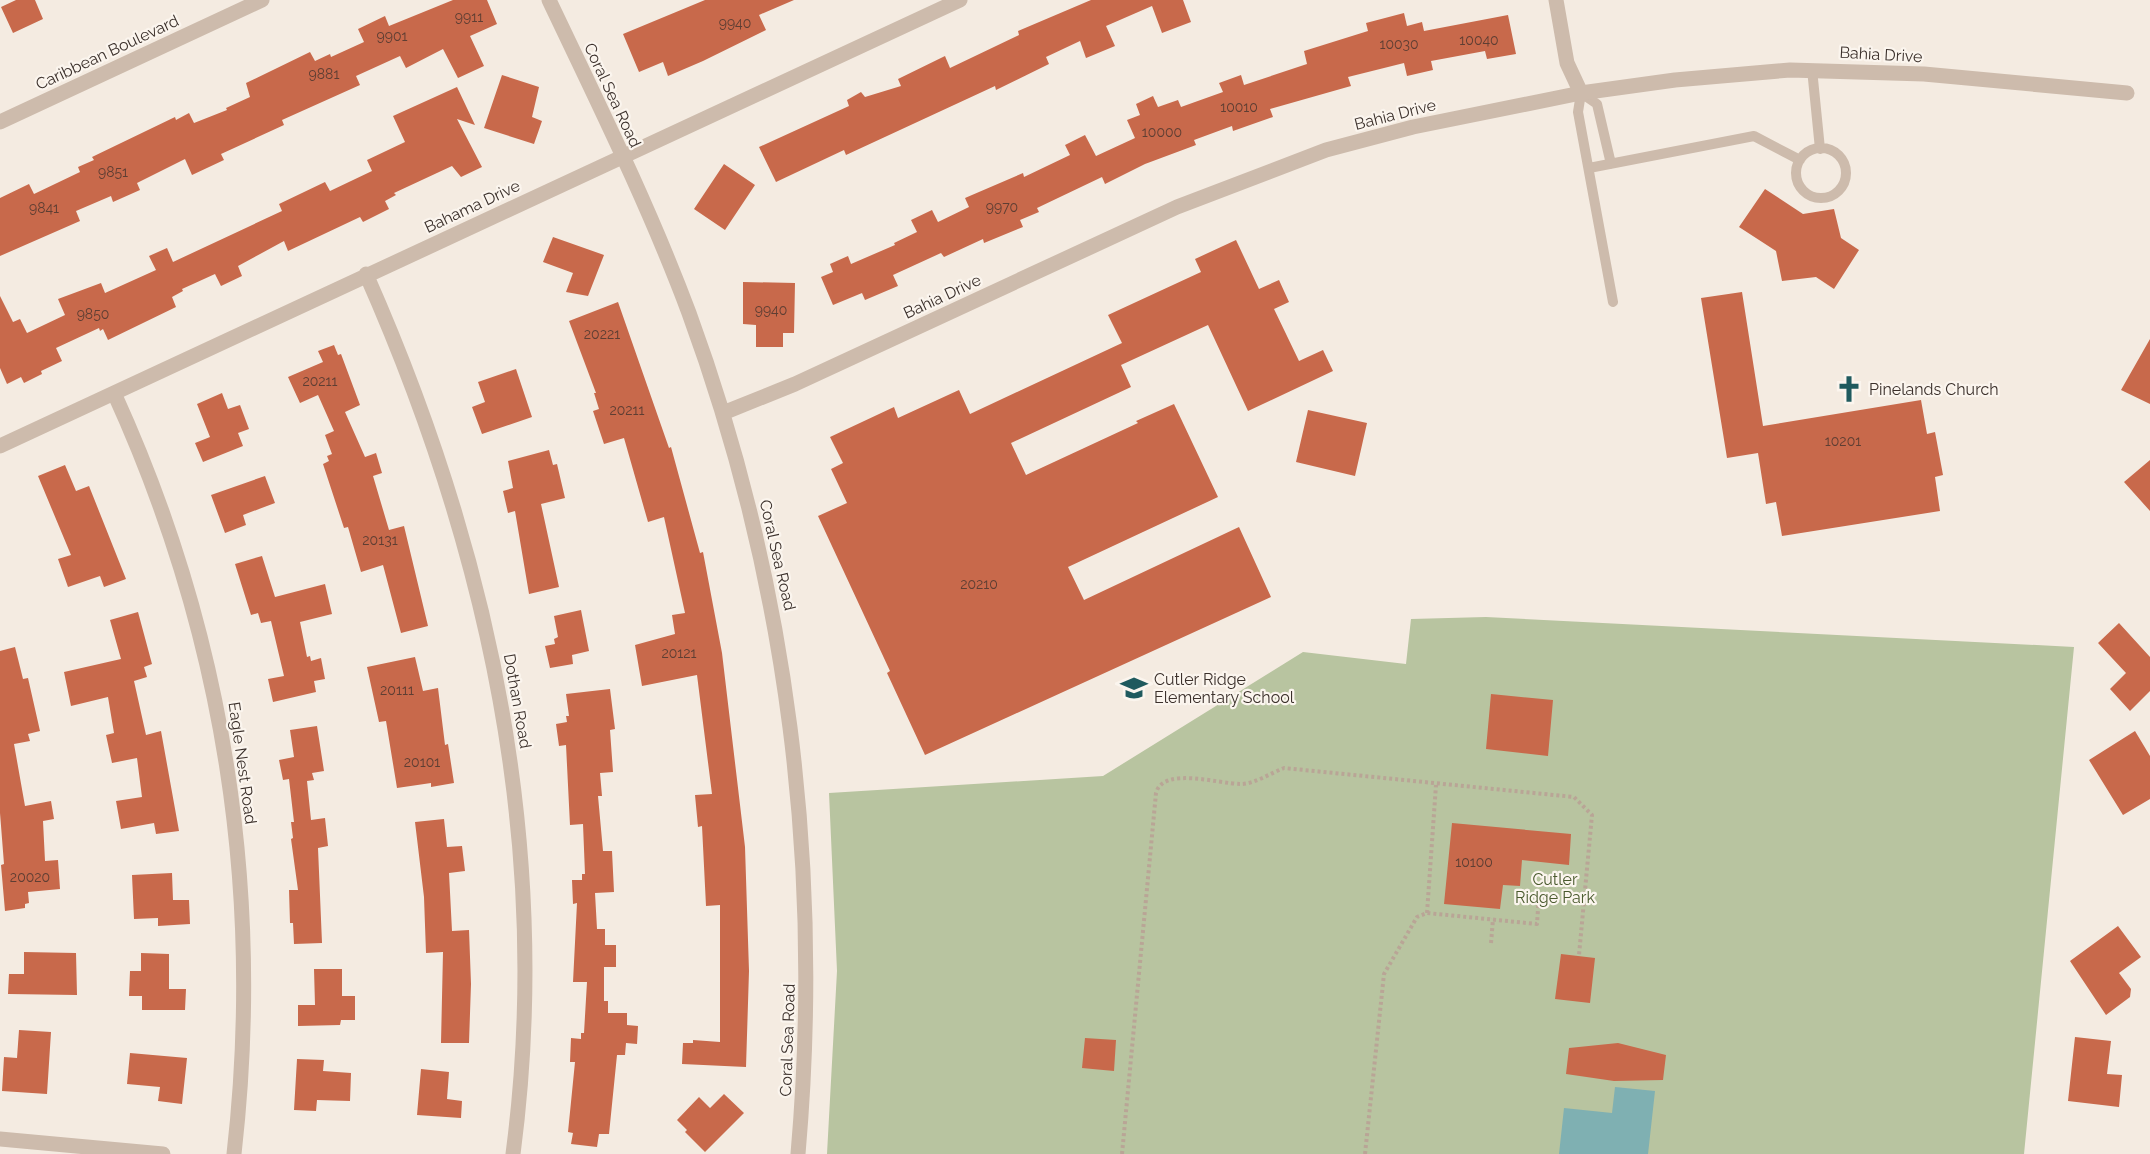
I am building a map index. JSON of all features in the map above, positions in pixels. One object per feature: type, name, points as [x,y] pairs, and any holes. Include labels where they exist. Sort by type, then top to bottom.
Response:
[{"type":"street","name":"Caribbean Boulevard","points":[[0,122],[262,0]]},
{"type":"street","name":"Coral Sea Road","points":[[549,0],[623,158],[678,285],[723,413],[742,479],[773,613],[795,758],[807,937],[805,1067],[798,1154]]},
{"type":"street","name":"Bahama Drive","points":[[0,446],[960,0]]},
{"type":"street","points":[[1556,0],[1567,63],[1581,93]]},
{"type":"street","name":"Bahia Drive","points":[[723,413],[795,384],[1177,207],[1326,150],[1404,129],[1581,93],[1675,80],[1812,69],[1924,74],[2127,93]]},
{"type":"street","name":"Dothan Road","points":[[366,274],[413,387],[456,511],[487,631],[507,740],[514,793],[523,920],[523,1056],[513,1154]]},
{"type":"street","name":"Eagle Nest Road","points":[[114,393],[146,469],[175,549],[207,661],[227,757],[238,853],[244,963],[243,1030],[234,1154]]},
{"type":"street","points":[[0,1139],[163,1154]]},
{"type":"lane","points":[[1812,69],[1820,149]]},
{"type":"lane","points":[[1611,164],[1596,104],[1581,93],[1578,112],[1613,302]]},
{"type":"lane","points":[[1589,168],[1754,136],[1800,160]]},
{"type":"lane","points":[[1820,149],[1836,153],[1845,167],[1844,183],[1833,195],[1817,198],[1802,190],[1796,175],[1800,160],[1805,154],[1820,149]]},
{"type":"path","points":[[1122,1154],[1155,793],[1158,785],[1172,778],[1243,784],[1284,768],[1574,797],[1592,815],[1579,955]]},
{"type":"path","points":[[1427,913],[1436,785]]},
{"type":"path","points":[[1365,1154],[1384,974],[1417,917],[1427,913],[1537,924],[1539,895],[1584,900]]},
{"type":"path","points":[[1491,943],[1493,919]]},
{"type":"green space","name":"Cutler Ridge Park","points":[[1486,617],[2074,647],[2024,1154],[827,1154],[837,971],[829,793],[1103,776],[1303,652],[1406,664],[1411,619]]},
{"type":"water","points":[[1615,1087],[1655,1091],[1648,1154],[1559,1154],[1564,1108],[1612,1113]]},
{"type":"building","points":[[16,0],[35,0],[43,19],[13,33],[1,7]]},
{"type":"building","points":[[453,0],[487,0],[497,24],[470,36],[484,66],[458,78],[443,49],[406,68],[400,56],[356,76],[360,85],[282,120],[284,125],[221,154],[224,160],[192,175],[185,159],[137,183],[140,190],[113,202],[111,196],[76,211],[80,221],[0,256],[0,198],[29,184],[34,194],[80,172],[78,167],[94,160],[92,157],[175,117],[176,120],[189,113],[194,123],[227,110],[226,108],[250,97],[246,83],[310,52],[315,61],[330,54],[331,57],[364,42],[358,29],[385,16],[389,26]]},
{"type":"building","points":[[705,0],[794,0],[759,15],[766,30],[703,61],[668,76],[663,62],[639,72],[623,34]]},
{"type":"building","points":[[1091,0],[1183,0],[1191,22],[1162,33],[1152,6],[1106,26],[1115,46],[1086,58],[1080,41],[1046,57],[1049,64],[996,90],[995,86],[846,155],[844,150],[776,182],[759,147],[849,106],[847,100],[861,92],[865,97],[901,86],[898,79],[945,56],[950,68],[1019,35],[1018,31]]},
{"type":"building","points":[[1404,13],[1407,26],[1422,22],[1424,31],[1508,15],[1516,54],[1487,59],[1485,51],[1431,61],[1433,70],[1407,76],[1404,63],[1348,77],[1351,86],[1270,109],[1273,117],[1233,131],[1232,126],[1194,140],[1196,145],[1145,164],[1105,184],[1102,177],[1037,208],[1039,212],[1020,220],[1023,227],[984,243],[983,239],[944,257],[941,253],[893,275],[898,286],[865,300],[862,293],[833,305],[821,277],[833,272],[830,264],[848,256],[851,264],[895,245],[894,243],[917,232],[911,220],[932,210],[938,222],[969,207],[965,198],[1023,173],[1024,177],[1070,155],[1065,145],[1085,135],[1096,156],[1135,138],[1127,120],[1140,115],[1136,104],[1153,96],[1158,107],[1178,100],[1181,107],[1223,92],[1219,83],[1241,75],[1244,85],[1307,64],[1304,51],[1368,31],[1366,23]]},
{"type":"building","points":[[502,75],[539,87],[532,117],[542,121],[534,144],[484,128]]},
{"type":"building","points":[[457,87],[475,125],[457,119],[482,167],[461,177],[452,166],[394,193],[396,195],[385,201],[389,209],[363,222],[360,217],[288,251],[284,241],[238,266],[242,276],[221,286],[215,274],[182,289],[183,291],[172,297],[176,307],[108,340],[103,329],[100,331],[99,328],[56,348],[62,361],[41,371],[42,374],[24,383],[21,377],[7,384],[0,368],[0,296],[13,322],[20,319],[27,333],[65,315],[58,299],[101,283],[105,293],[156,270],[149,256],[167,248],[173,262],[282,211],[279,204],[325,182],[330,191],[372,171],[367,160],[405,142],[393,116]]},
{"type":"building","points":[[724,164],[755,185],[725,230],[694,209]]},
{"type":"building","points":[[1765,189],[1803,214],[1834,209],[1841,238],[1859,250],[1834,289],[1816,277],[1782,281],[1776,251],[1739,227]]},
{"type":"building","points":[[553,237],[604,255],[588,296],[566,292],[573,273],[543,262]]},
{"type":"building","points":[[1236,240],[1259,289],[1279,280],[1289,302],[1274,309],[1299,361],[1323,350],[1333,371],[1248,411],[1208,325],[1121,365],[1131,387],[1011,443],[1026,475],[1174,404],[1218,497],[1068,567],[1084,600],[1239,527],[1271,597],[925,755],[887,673],[890,671],[818,516],[847,503],[831,469],[843,463],[830,437],[894,407],[898,418],[959,390],[970,414],[1122,343],[1108,315],[1201,272],[1195,259]]},
{"type":"building","points":[[743,282],[795,283],[794,333],[783,333],[783,347],[756,347],[756,325],[743,324]]},
{"type":"building","points":[[1742,292],[1763,426],[1921,400],[1927,434],[1935,432],[1943,475],[1935,477],[1940,511],[1782,536],[1776,502],[1766,504],[1758,453],[1727,458],[1701,298]]},
{"type":"building","points":[[618,302],[669,448],[671,447],[700,553],[703,552],[722,653],[745,847],[749,971],[746,1067],[682,1064],[683,1043],[693,1043],[693,1040],[720,1042],[720,905],[706,906],[702,826],[698,827],[695,795],[712,794],[697,675],[642,686],[635,645],[675,634],[672,615],[685,613],[664,517],[648,522],[624,438],[604,444],[593,411],[599,409],[594,393],[596,393],[569,321]]},
{"type":"building","points":[[2150,339],[2150,404],[2121,390]]},
{"type":"building","points":[[334,345],[338,355],[341,354],[360,405],[345,412],[365,457],[376,453],[382,473],[373,476],[389,530],[404,526],[428,626],[401,633],[383,565],[361,572],[348,527],[344,528],[323,464],[329,461],[327,456],[332,454],[325,435],[334,431],[318,395],[300,403],[288,377],[323,362],[318,351]]},
{"type":"building","points":[[516,369],[532,417],[482,434],[472,407],[485,402],[478,382]]},
{"type":"building","points":[[222,393],[228,409],[240,405],[249,429],[238,433],[243,446],[203,462],[195,443],[210,437],[197,404]]},
{"type":"building","points":[[1308,410],[1367,423],[1355,476],[1296,462]]},
{"type":"building","points":[[549,450],[553,465],[557,464],[565,498],[541,504],[559,587],[529,594],[515,511],[508,513],[503,491],[513,488],[508,461]]},
{"type":"building","points":[[2150,460],[2150,511],[2124,482]]},
{"type":"building","points":[[65,465],[76,491],[89,486],[126,579],[104,587],[100,576],[68,587],[58,559],[71,555],[38,476]]},
{"type":"building","points":[[265,476],[275,503],[243,515],[246,525],[225,533],[211,495]]},
{"type":"building","points":[[262,556],[275,597],[325,584],[332,614],[300,622],[307,657],[310,656],[311,661],[321,658],[325,679],[314,681],[316,692],[273,702],[268,679],[284,676],[271,621],[261,623],[258,613],[251,615],[235,564]]},
{"type":"building","points":[[581,610],[589,651],[572,655],[573,664],[550,668],[545,646],[555,644],[554,639],[558,637],[554,616]]},
{"type":"building","points":[[138,612],[152,664],[144,667],[147,677],[134,681],[146,735],[161,731],[179,831],[156,834],[154,823],[121,829],[116,801],[142,797],[137,758],[112,763],[106,735],[114,733],[108,697],[71,706],[64,672],[121,659],[110,620]]},
{"type":"building","points":[[2119,623],[2150,657],[2150,691],[2130,711],[2110,689],[2126,673],[2098,643]]},
{"type":"building","points":[[15,647],[23,679],[28,678],[40,731],[28,734],[30,741],[14,744],[25,806],[51,801],[54,819],[43,821],[45,861],[58,860],[60,889],[28,892],[29,903],[25,904],[25,908],[5,911],[0,813],[0,651]]},
{"type":"building","points":[[415,657],[423,691],[438,688],[445,745],[448,744],[454,783],[431,787],[431,783],[397,788],[386,721],[379,722],[367,667]]},
{"type":"building","points":[[610,689],[615,729],[610,730],[613,772],[600,773],[602,796],[598,796],[603,851],[612,851],[614,892],[595,893],[597,929],[605,929],[605,945],[616,945],[616,967],[604,967],[604,1001],[608,1001],[608,1013],[627,1013],[627,1025],[638,1026],[637,1044],[626,1043],[625,1055],[617,1055],[609,1134],[599,1134],[597,1147],[571,1144],[573,1133],[568,1132],[575,1062],[570,1062],[571,1038],[581,1039],[581,1033],[584,1033],[587,982],[573,982],[577,903],[573,904],[572,880],[582,880],[582,874],[585,874],[583,824],[570,825],[566,745],[559,746],[556,724],[567,722],[566,716],[569,716],[566,694]]},
{"type":"building","points":[[1491,694],[1553,700],[1548,756],[1486,749]]},
{"type":"building","points":[[317,726],[324,771],[312,773],[314,780],[307,781],[311,820],[325,818],[328,846],[318,848],[322,943],[294,944],[293,923],[290,923],[289,890],[298,890],[291,839],[293,838],[291,822],[294,822],[289,779],[283,780],[279,760],[294,757],[290,730]]},
{"type":"building","points":[[2135,731],[2150,756],[2150,799],[2123,815],[2089,760]]},
{"type":"building","points":[[444,819],[447,847],[462,846],[465,871],[449,873],[452,931],[469,930],[471,984],[469,1043],[441,1043],[443,952],[426,953],[424,897],[415,822]]},
{"type":"building","points":[[1452,823],[1571,834],[1569,865],[1522,860],[1520,886],[1503,885],[1500,909],[1444,904]]},
{"type":"building","points":[[172,873],[173,900],[189,900],[190,924],[158,926],[158,918],[134,919],[132,875]]},
{"type":"building","points":[[2118,926],[2141,957],[2119,973],[2131,989],[2130,997],[2106,1015],[2070,961]]},
{"type":"building","points":[[24,952],[76,953],[77,995],[8,994],[9,974],[24,974]]},
{"type":"building","points":[[141,953],[169,954],[169,989],[186,989],[185,1010],[142,1010],[142,996],[129,996],[130,971],[141,971]]},
{"type":"building","points":[[1561,954],[1595,958],[1590,1003],[1555,999]]},
{"type":"building","points":[[314,969],[342,969],[342,996],[355,996],[355,1020],[341,1020],[340,1025],[298,1026],[298,1005],[315,1005]]},
{"type":"building","points":[[19,1030],[51,1032],[47,1094],[2,1091],[4,1057],[17,1058]]},
{"type":"building","points":[[2075,1037],[2111,1041],[2107,1074],[2122,1075],[2119,1107],[2068,1101]]},
{"type":"building","points":[[1085,1038],[1116,1040],[1114,1071],[1082,1068]]},
{"type":"building","points":[[1618,1043],[1666,1055],[1663,1080],[1614,1081],[1566,1074],[1569,1048]]},
{"type":"building","points":[[130,1053],[187,1058],[182,1104],[158,1101],[160,1087],[127,1084]]},
{"type":"building","points":[[297,1059],[324,1060],[323,1071],[351,1073],[350,1101],[317,1100],[316,1111],[294,1110]]},
{"type":"building","points":[[421,1069],[449,1072],[447,1099],[462,1101],[461,1118],[417,1115]]},
{"type":"building","points":[[724,1094],[744,1113],[705,1152],[685,1132],[687,1130],[677,1120],[699,1097],[710,1108]]},
{"type":"place","name":"Pinelands Church","points":[[1849,389]]},
{"type":"place","name":"Cutler Ridge Elementary School","points":[[1134,688]]}]
